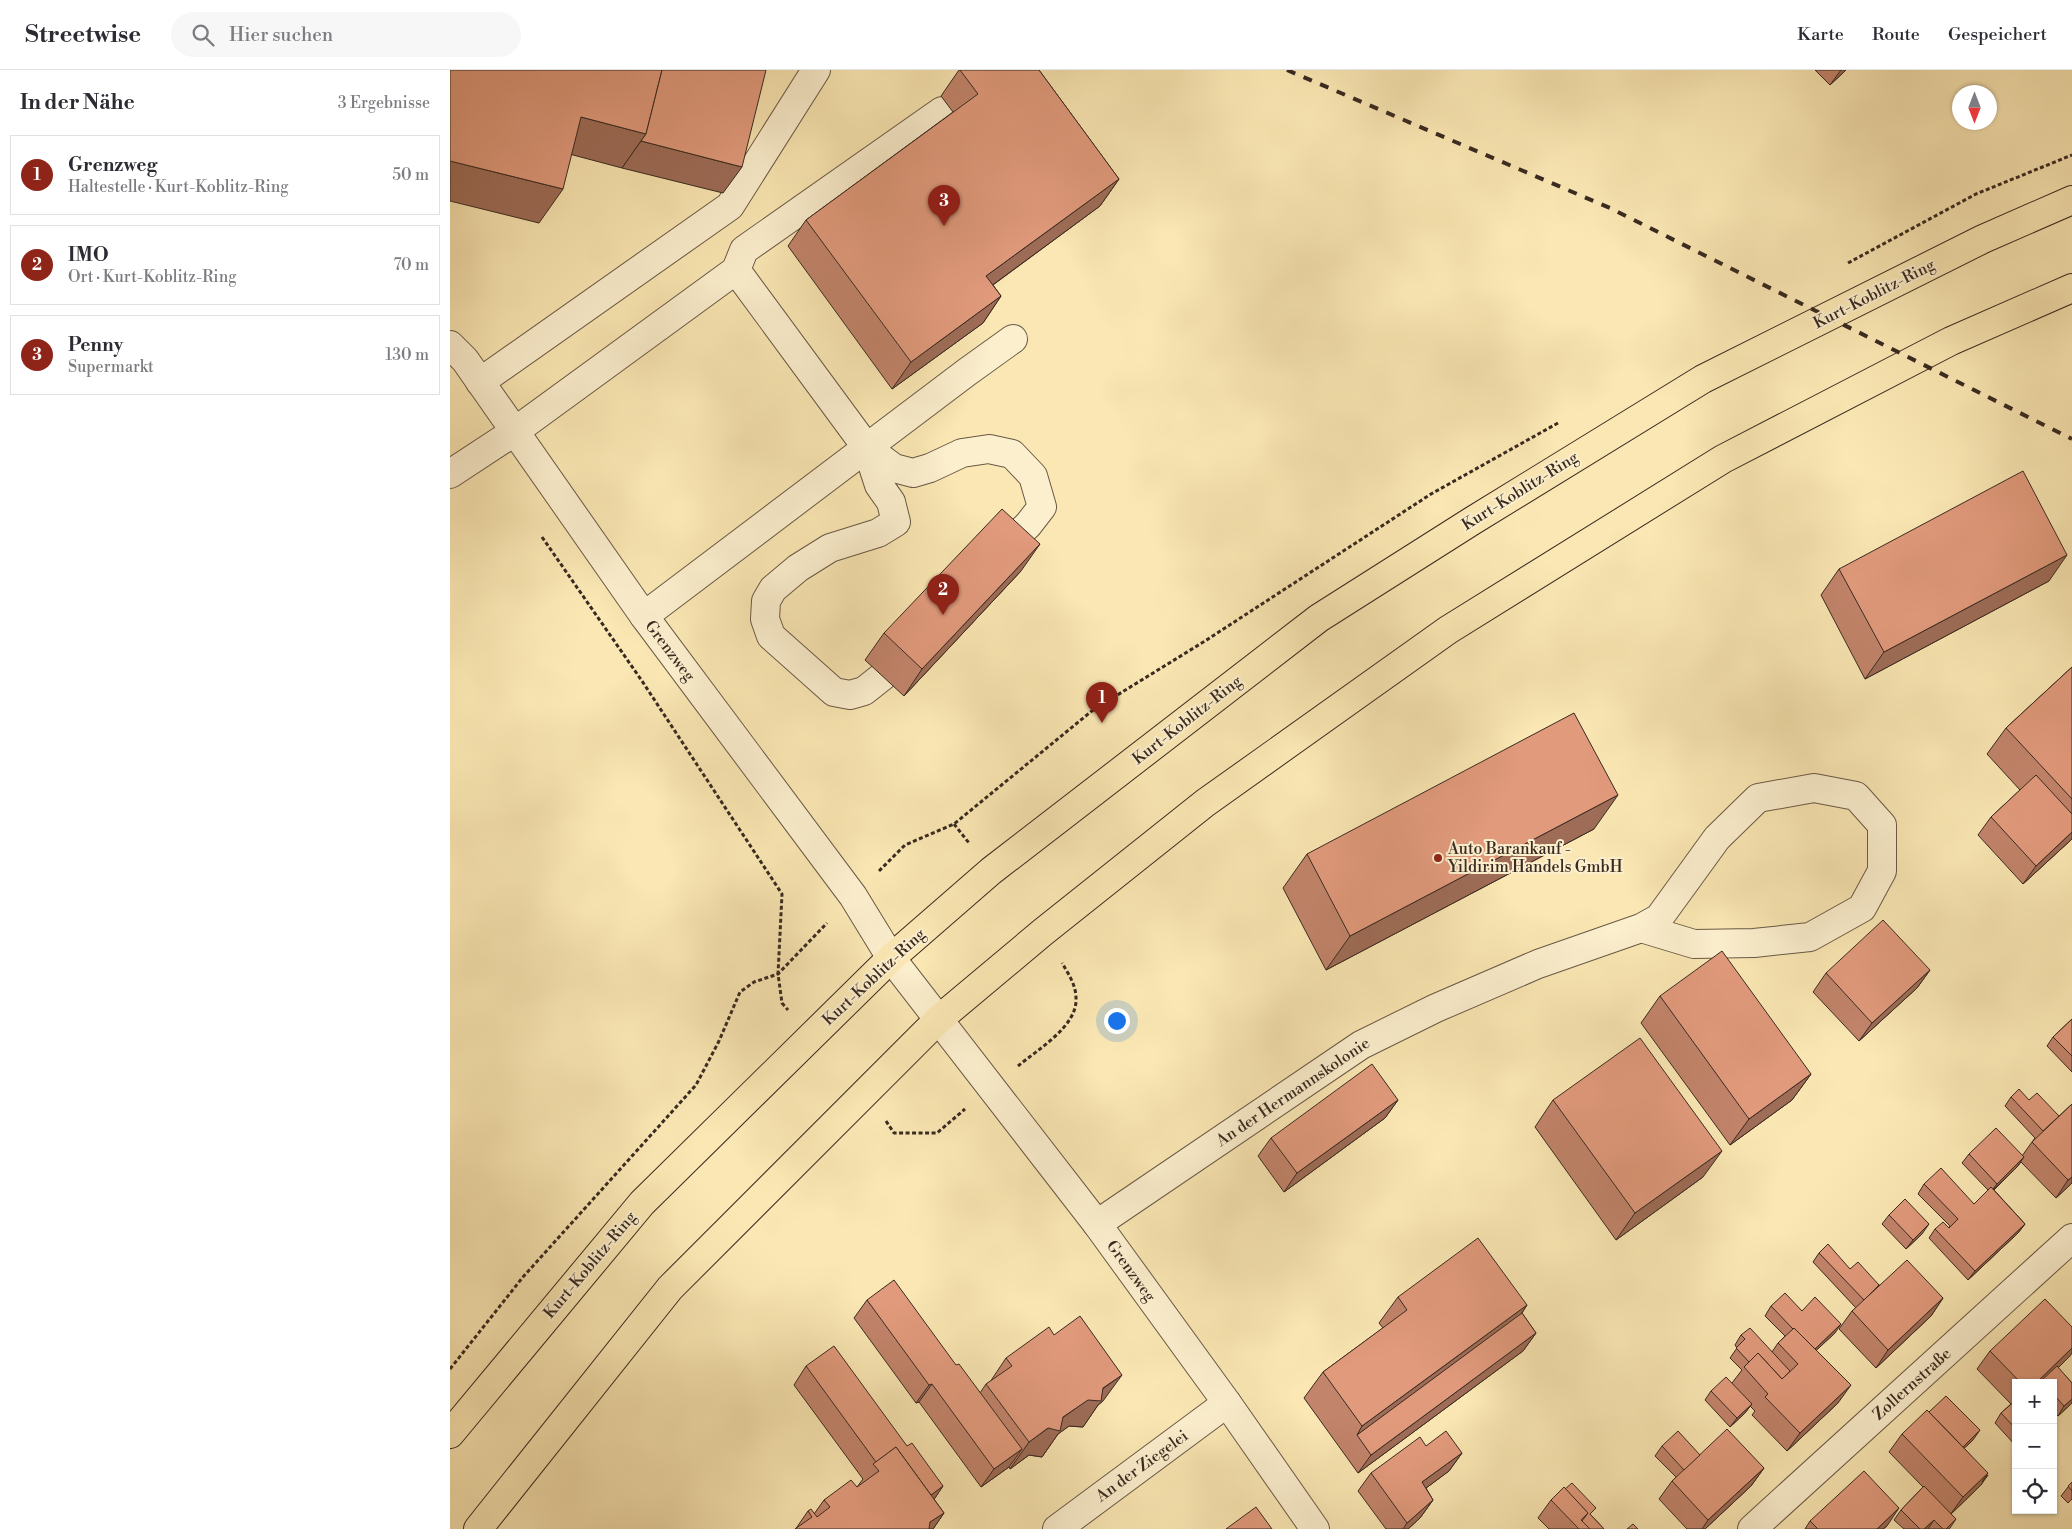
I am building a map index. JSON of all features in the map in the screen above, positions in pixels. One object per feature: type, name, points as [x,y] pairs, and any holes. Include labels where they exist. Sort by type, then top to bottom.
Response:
[{"type":"main road","name":"Kurt-Koblitz-Ring","points":[[450,1434],[642,1203],[891,958],[991,871],[1319,618],[1472,521],[1703,379],[1983,239],[2072,200]]},
{"type":"main road","points":[[478,1529],[670,1288],[938,1020],[1043,932],[1205,803],[1448,630],[1723,459],[1951,341],[2072,288]]},
{"type":"street","points":[[480,382],[730,206],[816,70]]},
{"type":"street","points":[[450,474],[514,432],[736,270],[744,250],[942,111]]},
{"type":"street","points":[[736,270],[867,448],[894,468],[913,473],[930,468],[962,453],[989,449],[1012,454],[1033,476],[1042,507],[1028,526],[1000,551]]},
{"type":"street","points":[[644,616],[1013,339]]},
{"type":"street","name":"Grenzweg","points":[[450,345],[465,360],[644,616],[853,896],[891,958],[1097,1224],[1227,1403],[1315,1529]]},
{"type":"street","points":[[867,448],[879,486],[891,502],[896,522],[878,533],[830,548],[798,568],[773,589],[766,601],[765,619],[771,636],[834,692],[850,695],[864,691],[883,676]]},
{"type":"street","name":"An der Hermannskolonie","points":[[1097,1224],[1361,1045],[1436,1008],[1538,964],[1641,928],[1659,918],[1717,838],[1758,798],[1814,788],[1856,796],[1882,825],[1882,871],[1862,908],[1810,937],[1754,943],[1694,944],[1641,928]]},
{"type":"street","name":"Zollernstraße","points":[[1752,1529],[2072,1238]]},
{"type":"street","name":"An der Ziegelei","points":[[1057,1529],[1227,1403]]},
{"type":"path","points":[[538,532],[642,681],[782,894],[778,974]]},
{"type":"path","points":[[450,1369],[523,1277],[696,1085],[719,1040],[740,992],[754,982],[778,974],[904,845],[954,824]]},
{"type":"building","points":[[450,70],[662,70],[646,134],[581,117],[563,189],[450,161]]},
{"type":"building","points":[[662,70],[766,70],[742,167],[641,141],[646,134]]},
{"type":"building","points":[[960,70],[1039,70],[1119,179],[986,276],[1001,296],[911,362],[806,220],[978,94]]},
{"type":"building","points":[[2023,471],[2067,555],[1884,652],[1839,569]]},
{"type":"building","points":[[1002,509],[1040,544],[922,669],[884,633]]},
{"type":"building","points":[[2072,667],[2072,799],[2006,728]]},
{"type":"building","name":"Auto Barankauf - Yildirim Handels GmbH","points":[[1574,713],[1618,795],[1350,936],[1307,854]]},
{"type":"building","points":[[2036,775],[2072,814],[2072,832],[2036,866],[1991,817]]},
{"type":"building","points":[[1883,920],[1930,970],[1872,1023],[1826,973]]},
{"type":"building","points":[[1722,951],[1811,1074],[1749,1119],[1660,996]]},
{"type":"building","points":[[2072,1019],[2072,1056],[2053,1037]]},
{"type":"building","points":[[1640,1038],[1722,1151],[1635,1213],[1553,1100]]},
{"type":"building","points":[[1372,1064],[1398,1100],[1297,1173],[1271,1138]]},
{"type":"building","points":[[2019,1089],[2029,1100],[2037,1093],[2059,1116],[2043,1131],[2011,1097]]},
{"type":"building","points":[[2072,1104],[2072,1177],[2068,1180],[2032,1142]]},
{"type":"building","points":[[1996,1128],[2024,1157],[1997,1184],[1969,1154]]},
{"type":"building","points":[[1941,1168],[1974,1204],[1991,1187],[2025,1224],[1975,1271],[1935,1229],[1943,1222],[1949,1228],[1958,1219],[1924,1184]]},
{"type":"building","points":[[1905,1199],[1929,1224],[1913,1240],[1889,1215]]},
{"type":"building","points":[[1478,1238],[1527,1305],[1362,1426],[1323,1372],[1407,1310],[1398,1297]]},
{"type":"building","points":[[1828,1244],[1850,1269],[1858,1262],[1879,1285],[1864,1300],[1819,1253]]},
{"type":"building","points":[[1907,1260],[1943,1298],[1888,1350],[1852,1311]]},
{"type":"building","points":[[894,1280],[956,1365],[959,1364],[1022,1449],[994,1469],[867,1300]]},
{"type":"building","points":[[1785,1293],[1802,1311],[1815,1297],[1841,1324],[1815,1349],[1771,1306]]},
{"type":"building","points":[[2045,1299],[2072,1327],[2072,1348],[2040,1379],[2017,1379],[1990,1351]]},
{"type":"building","points":[[1522,1313],[1536,1333],[1371,1455],[1357,1435]]},
{"type":"building","points":[[1080,1316],[1122,1375],[1103,1388],[1101,1401],[1088,1400],[1063,1417],[1060,1431],[1048,1428],[1029,1442],[986,1384],[1012,1366],[1006,1358],[1049,1327],[1054,1335]]},
{"type":"building","points":[[1750,1328],[1790,1371],[1782,1379],[1758,1353],[1749,1362],[1736,1348],[1745,1339],[1741,1335]]},
{"type":"building","points":[[1794,1328],[1851,1385],[1800,1433],[1765,1397],[1768,1394],[1744,1367],[1758,1353],[1782,1379],[1798,1364],[1778,1343]]},
{"type":"building","points":[[834,1346],[907,1446],[912,1443],[943,1486],[931,1495],[896,1447],[876,1462],[806,1366]]},
{"type":"building","points":[[2057,1366],[2072,1383],[2072,1399],[2064,1406],[2057,1398],[2057,1379],[2043,1379]]},
{"type":"building","points":[[1726,1377],[1752,1404],[1737,1418],[1711,1391]]},
{"type":"building","points":[[1946,1396],[1980,1430],[1963,1447],[1929,1412]]},
{"type":"building","points":[[2012,1403],[2012,1425],[2001,1413]]},
{"type":"building","points":[[1927,1410],[1988,1473],[1963,1497],[1902,1434]]},
{"type":"building","points":[[1727,1429],[1764,1468],[1708,1520],[1672,1481]]},
{"type":"building","points":[[1446,1431],[1462,1453],[1422,1482],[1433,1500],[1407,1523],[1371,1473],[1420,1437],[1426,1446]]},
{"type":"building","points":[[1678,1431],[1700,1455],[1684,1470],[1662,1446]]},
{"type":"building","points":[[896,1447],[944,1513],[930,1522],[929,1529],[795,1529],[812,1517],[808,1511],[811,1509],[817,1517],[830,1507],[824,1500],[851,1480],[857,1487],[879,1471],[873,1464]]},
{"type":"building","points":[[1864,1471],[1899,1508],[1877,1529],[1818,1529],[1810,1521]]},
{"type":"building","points":[[2072,1482],[2072,1491],[2068,1486]]},
{"type":"building","points":[[1572,1483],[1596,1508],[1590,1514],[1604,1529],[1590,1529],[1582,1521],[1588,1513],[1565,1489]]},
{"type":"building","points":[[1924,1486],[1956,1519],[1946,1529],[1943,1529],[1934,1520],[1924,1529],[1920,1529],[1901,1510]]},
{"type":"building","points":[[1564,1487],[1588,1513],[1581,1520],[1590,1529],[1579,1529],[1551,1500]]},
{"type":"building","points":[[1256,1507],[1272,1529],[1226,1529]]},
{"type":"building","points":[[1633,1524],[1638,1529],[1627,1529]]},
{"type":"railway","points":[[1287,70],[1610,208],[2072,439]]},
{"type":"place","name":"Penny","points":[[944,226]]},
{"type":"place","name":"IMO","points":[[943,615]]},
{"type":"place","name":"Grenzweg","points":[[1102,723]]},
{"type":"place","name":"Auto Barankauf - Yildirim Handels GmbH","points":[[1438,858]]}]
